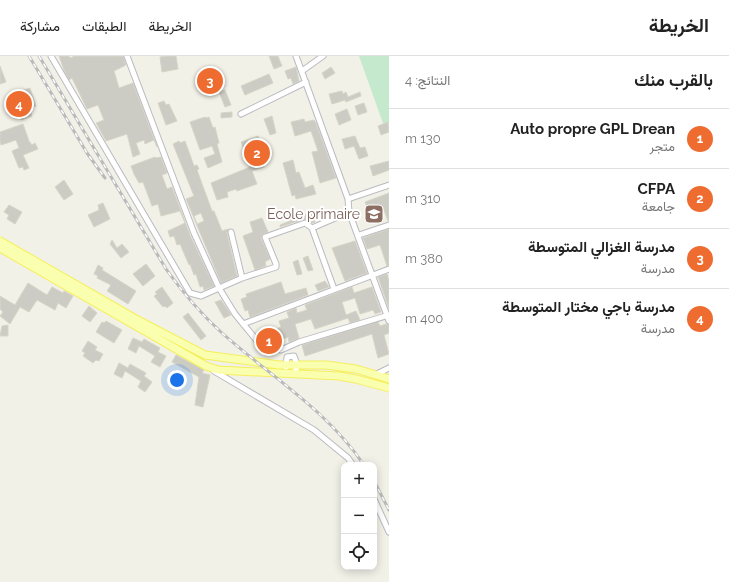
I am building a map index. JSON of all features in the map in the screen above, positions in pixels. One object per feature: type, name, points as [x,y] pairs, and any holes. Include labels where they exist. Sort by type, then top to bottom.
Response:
[{"type":"main road","points":[[0,241],[134,318],[205,355],[286,365],[326,364],[389,379]]},
{"type":"main road","points":[[0,248],[206,366],[218,370],[292,373],[356,379],[389,388]]},
{"type":"street","points":[[51,56],[190,293],[200,296],[242,278],[276,267],[265,237],[305,223],[312,228],[334,289]]},
{"type":"street","points":[[127,56],[194,233],[219,288],[243,324],[263,348],[281,350],[299,342],[388,317],[359,235],[349,212],[348,200],[296,56]]},
{"type":"street","points":[[302,71],[323,56]]},
{"type":"street","points":[[241,114],[306,82]]},
{"type":"street","points":[[348,200],[389,185]]},
{"type":"street","points":[[312,228],[349,212]]},
{"type":"street","points":[[359,235],[389,225]]},
{"type":"street","points":[[230,232],[242,278]]},
{"type":"street","points":[[243,324],[389,269]]},
{"type":"street","points":[[287,347],[290,355],[297,359],[297,364],[292,373],[286,365],[287,357],[290,355]]},
{"type":"street","points":[[206,366],[314,430],[351,462]]},
{"type":"street","points":[[375,375],[389,368]]},
{"type":"street","points":[[377,506],[389,532]]},
{"type":"green space","points":[[359,56],[389,56],[389,124],[384,126]]},
{"type":"building","points":[[59,56],[69,56],[70,58],[75,56],[123,56],[126,65],[114,71],[119,88],[133,83],[157,147],[154,140],[145,144],[144,140],[136,143],[140,154],[133,157],[127,134],[106,141],[96,123],[104,120],[98,105],[87,109],[72,78],[69,80]]},
{"type":"building","points":[[176,56],[178,69],[162,72],[160,57]]},
{"type":"building","points":[[269,56],[278,56],[282,66],[274,69]]},
{"type":"building","points":[[0,66],[6,82],[0,84]]},
{"type":"building","points":[[296,67],[299,81],[293,84],[291,78],[288,79],[285,71]]},
{"type":"building","points":[[331,67],[335,73],[325,79],[322,73]]},
{"type":"building","points":[[269,74],[273,83],[245,95],[241,86]]},
{"type":"building","points":[[30,88],[36,106],[29,109],[32,116],[21,120],[18,110],[23,108],[17,92]]},
{"type":"building","points":[[225,90],[231,105],[225,107],[219,92]]},
{"type":"building","points":[[342,91],[343,94],[346,92],[348,97],[360,92],[361,96],[346,102],[345,100],[332,104],[329,94]]},
{"type":"building","points":[[164,101],[166,105],[169,104],[177,121],[166,125],[158,103]]},
{"type":"building","points":[[364,103],[367,112],[358,115],[355,106]]},
{"type":"building","points":[[347,109],[351,120],[339,125],[335,114]]},
{"type":"building","points":[[232,112],[232,117],[221,118],[221,113]]},
{"type":"building","points":[[272,116],[276,133],[270,135],[264,119]]},
{"type":"building","points":[[209,117],[213,128],[215,127],[219,143],[217,144],[222,162],[208,168],[204,158],[215,154],[212,146],[200,150],[190,122]]},
{"type":"building","points":[[304,119],[305,122],[314,120],[316,123],[336,178],[320,183],[312,152],[318,151],[311,131],[295,136],[291,122]]},
{"type":"building","points":[[388,122],[389,132],[381,135],[378,126]]},
{"type":"building","points":[[23,124],[29,141],[32,145],[35,143],[38,149],[23,155],[29,168],[24,170],[23,167],[19,168],[12,151],[19,148],[16,140],[1,145],[0,141],[0,132]]},
{"type":"building","points":[[258,136],[265,156],[261,158],[264,167],[252,171],[257,184],[237,191],[236,189],[227,192],[228,197],[217,200],[211,183],[250,167],[241,142]]},
{"type":"building","points":[[355,136],[360,148],[365,147],[368,156],[359,159],[354,146],[345,149],[342,139]]},
{"type":"building","points":[[179,141],[180,143],[185,141],[194,166],[197,165],[199,169],[197,170],[212,211],[214,211],[222,231],[228,229],[227,233],[237,276],[221,283],[186,199],[194,196],[173,144]],"holes":[[[201,213],[204,221],[197,224],[194,216]]]},
{"type":"building","points":[[155,157],[161,157],[167,173],[162,175],[167,189],[172,187],[190,235],[214,286],[204,290],[203,286],[200,287],[196,274],[194,275],[180,244],[177,245],[174,236],[170,237],[168,231],[185,223],[180,211],[161,216],[158,204],[152,206],[143,182],[139,183],[134,174],[131,166]]},
{"type":"building","points":[[293,160],[296,173],[299,172],[305,188],[313,185],[316,194],[296,199],[295,195],[292,196],[283,163]]},
{"type":"building","points":[[389,161],[389,170],[373,176],[370,166]]},
{"type":"building","points":[[64,180],[73,194],[64,200],[55,187]]},
{"type":"building","points":[[389,193],[388,221],[383,207],[369,212],[365,202]]},
{"type":"building","points":[[103,203],[110,219],[94,227],[88,215],[99,210],[98,205]]},
{"type":"building","points":[[9,205],[22,212],[15,224],[7,219],[9,215],[4,212]]},
{"type":"building","points":[[319,210],[321,215],[314,218],[315,222],[312,223],[304,219],[280,227],[280,225],[290,221],[290,219]]},
{"type":"building","points":[[262,218],[268,232],[262,234],[261,238],[270,259],[265,262],[266,266],[255,270],[243,236],[253,232],[250,222]]},
{"type":"building","points":[[389,229],[389,265],[387,266],[380,245],[367,249],[363,238]]},
{"type":"building","points":[[112,240],[117,248],[122,244],[129,252],[121,258],[110,244]]},
{"type":"building","points":[[355,241],[367,273],[345,281],[332,248]]},
{"type":"building","points":[[308,256],[313,270],[308,271],[303,258]]},
{"type":"building","points":[[298,260],[302,274],[297,275],[293,262]]},
{"type":"building","points":[[146,264],[155,276],[143,286],[133,274]]},
{"type":"building","points":[[98,265],[103,268],[102,270],[136,291],[128,304],[107,291],[111,285],[97,278],[98,276],[94,274]]},
{"type":"building","points":[[387,274],[389,281],[389,309],[378,277]]},
{"type":"building","points":[[325,281],[329,287],[318,291],[315,285]]},
{"type":"building","points":[[281,282],[285,294],[306,288],[308,295],[250,317],[248,310],[245,311],[241,299],[247,297],[246,294]]},
{"type":"building","points":[[28,283],[47,295],[52,287],[73,296],[66,308],[58,303],[55,310],[37,300],[29,312],[20,307],[10,324],[0,316],[3,312],[0,309],[0,296],[15,305]]},
{"type":"building","points":[[162,287],[173,303],[167,308],[165,306],[163,307],[154,296],[157,294],[155,292]]},
{"type":"building","points":[[352,287],[354,293],[372,287],[381,312],[375,314],[373,310],[360,314],[355,298],[342,302],[346,315],[356,311],[360,320],[350,323],[348,318],[315,329],[311,319],[295,324],[299,338],[289,342],[288,337],[280,340],[276,329],[281,327],[279,321],[289,318],[287,312],[296,308],[297,313],[307,310],[305,305]]},
{"type":"building","points":[[221,300],[231,315],[224,318],[215,302]]},
{"type":"building","points":[[89,306],[97,313],[90,322],[82,316]]},
{"type":"building","points":[[188,313],[206,336],[201,340],[183,317]]},
{"type":"building","points":[[106,321],[122,330],[114,343],[96,332],[102,322],[104,323]]},
{"type":"building","points":[[378,322],[380,326],[386,324],[389,325],[389,333],[384,335],[389,354],[378,358],[372,334],[305,356],[302,345]]},
{"type":"building","points":[[8,325],[8,336],[0,336],[2,326]]},
{"type":"building","points":[[133,338],[142,342],[144,339],[160,348],[158,352],[166,356],[160,367],[151,362],[155,356],[139,346],[136,353],[128,349]]},
{"type":"building","points":[[88,341],[97,347],[95,350],[103,354],[99,361],[96,360],[93,363],[83,356],[85,353],[82,351]]},
{"type":"building","points":[[176,355],[204,370],[202,373],[210,375],[203,407],[195,405],[199,377],[172,362]]},
{"type":"building","points":[[119,363],[128,368],[130,364],[146,373],[144,376],[152,382],[145,392],[138,387],[141,381],[125,371],[122,378],[114,374]]},
{"type":"railway","points":[[29,56],[87,153],[105,178]]},
{"type":"railway","points":[[39,56],[166,269],[179,286],[214,326],[240,349],[297,394],[333,427],[362,462]]},
{"type":"railway","points":[[377,487],[389,510]]},
{"type":"place","name":"مدرسة الغزالي المتوسطة","points":[[210,81]]},
{"type":"place","name":"مدرسة باجي مختار المتوسطة","points":[[19,104]]},
{"type":"place","name":"CFPA","points":[[257,153]]},
{"type":"place","name":"Ecole primaire","points":[[374,214]]},
{"type":"place","name":"Auto propre GPL Drean","points":[[269,341]]}]
